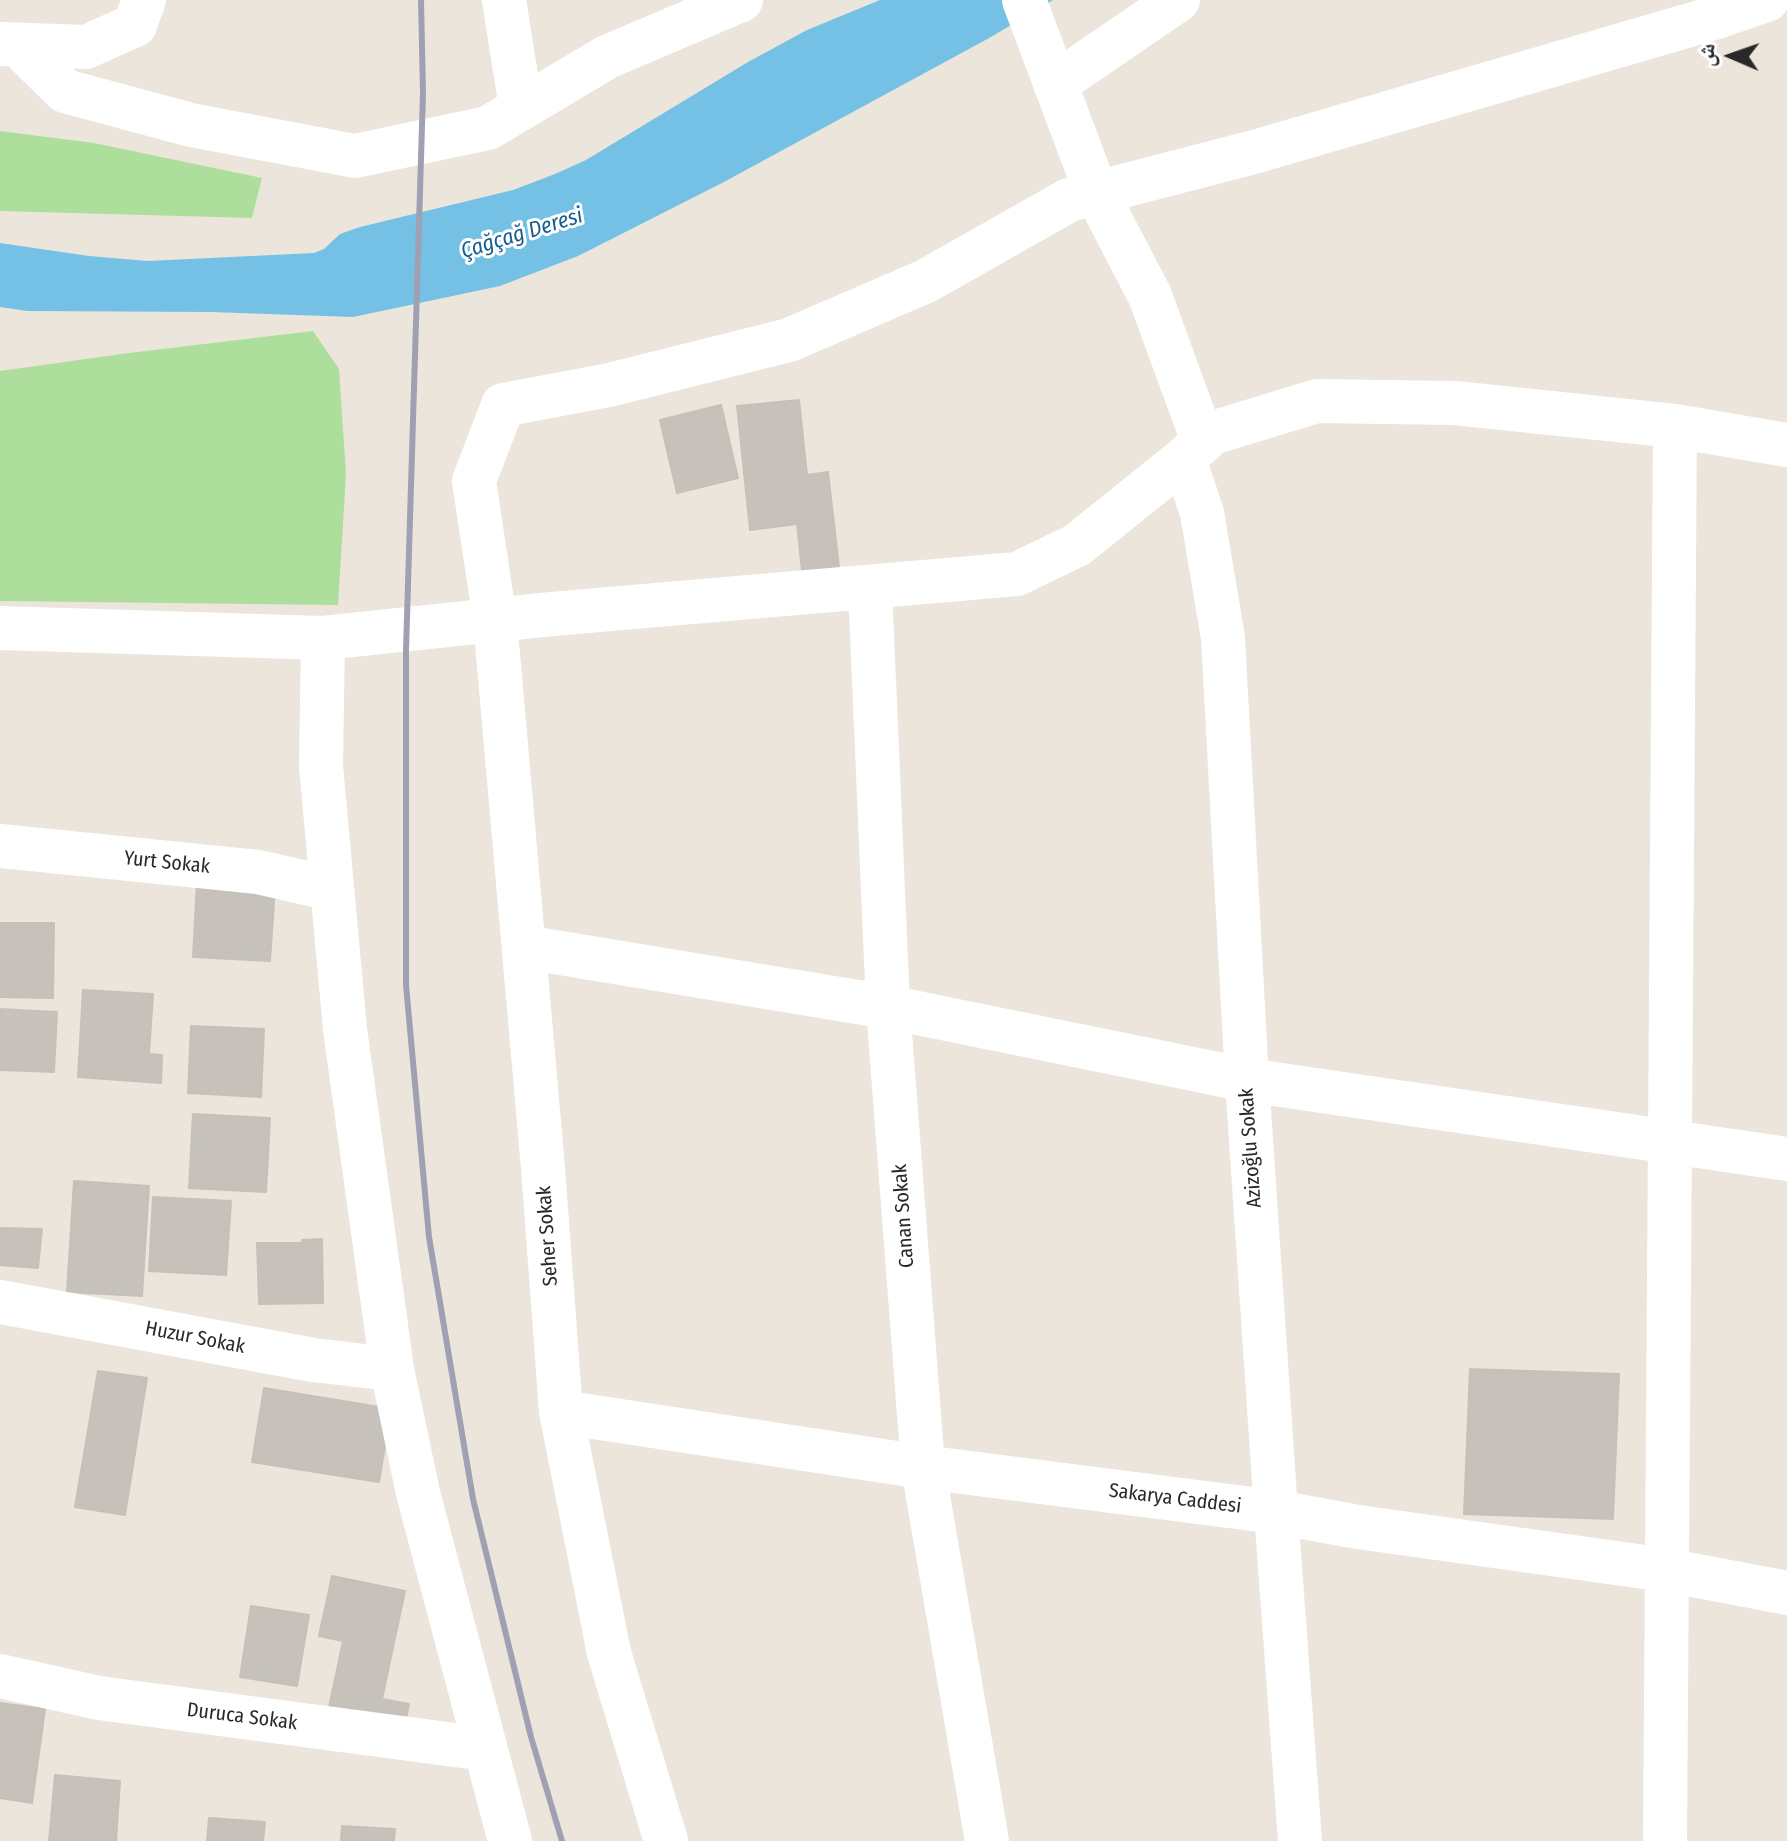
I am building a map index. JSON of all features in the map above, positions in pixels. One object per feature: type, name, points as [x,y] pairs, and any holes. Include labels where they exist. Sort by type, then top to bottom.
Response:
[{"type":"street","points":[[9,44],[86,47],[135,25],[144,0]]},
{"type":"street","points":[[504,0],[521,108]]},
{"type":"street","points":[[9,44],[65,91],[191,125],[355,156],[488,128],[607,57],[741,0]]},
{"type":"street","points":[[1055,84],[1178,0]]},
{"type":"street","points":[[1096,192],[1254,152],[1767,0]]},
{"type":"street","name":"Azizoğlu Sokak","points":[[1031,19],[1096,192],[1150,296],[1193,450],[1223,638],[1247,1080],[1300,1841]]},
{"type":"street","name":"Seher Sokak","points":[[666,1841],[609,1653],[561,1412],[495,620],[474,481],[503,405],[609,385],[789,340],[926,281],[1069,200],[1096,192]]},
{"type":"street","points":[[0,628],[323,638],[1017,574],[1077,545],[1212,433],[1317,401],[1455,403],[1675,426],[1787,445]]},
{"type":"street","points":[[1665,1841],[1675,426]]},
{"type":"street","name":"Canan Sokak","points":[[870,587],[888,1007],[923,1467],[987,1841]]},
{"type":"street","points":[[323,638],[321,766],[345,1029],[392,1369],[418,1493],[510,1841]]},
{"type":"street","name":"Yurt Sokak","points":[[0,846],[258,872],[332,889]]},
{"type":"street","points":[[524,947],[888,1007],[1247,1080],[1787,1159]]},
{"type":"street","name":"Huzur Sokak","points":[[2,1311],[313,1360],[392,1369]]},
{"type":"street","name":"Sakarya Caddesi","points":[[561,1412],[923,1467],[1276,1512],[1358,1527],[1666,1570],[1787,1593]]},
{"type":"street","name":"Duruca Sokak","points":[[0,1676],[99,1698],[485,1749]]},
{"type":"green space","points":[[0,131],[94,143],[262,178],[252,218],[0,211]]},
{"type":"green space","points":[[313,331],[339,369],[346,474],[338,605],[0,601],[0,371]]},
{"type":"water","name":"Çağçağ Deresi","points":[[880,0],[1053,0],[722,183],[578,256],[500,286],[353,317],[27,311],[0,307],[0,243],[148,261],[314,253],[324,249],[340,234],[360,227],[513,190],[555,174],[586,160],[807,30]]},
{"type":"building","points":[[799,400],[807,475],[828,472],[840,576],[803,580],[797,524],[750,530],[737,406]]},
{"type":"building","points":[[721,405],[738,478],[677,493],[660,420]]},
{"type":"building","points":[[197,882],[275,886],[270,961],[193,957]]},
{"type":"building","points":[[0,923],[54,923],[53,998],[0,997]]},
{"type":"building","points":[[83,990],[153,994],[149,1054],[162,1055],[161,1083],[78,1077]]},
{"type":"building","points":[[0,1009],[57,1012],[54,1072],[0,1070]]},
{"type":"building","points":[[191,1026],[264,1029],[261,1097],[188,1093]]},
{"type":"building","points":[[193,1114],[270,1118],[266,1192],[189,1188]]},
{"type":"building","points":[[74,1181],[149,1186],[142,1296],[67,1292]]},
{"type":"building","points":[[153,1197],[231,1201],[226,1275],[149,1271]]},
{"type":"building","points":[[0,1228],[42,1229],[38,1268],[0,1265]]},
{"type":"building","points":[[322,1239],[323,1303],[259,1304],[257,1243],[302,1243],[302,1240]]},
{"type":"building","points":[[1470,1369],[1619,1374],[1613,1519],[1464,1514]]},
{"type":"building","points":[[98,1371],[147,1378],[125,1515],[75,1507]]},
{"type":"building","points":[[264,1388],[391,1409],[379,1482],[252,1462]]},
{"type":"building","points":[[332,1576],[405,1591],[382,1699],[409,1704],[403,1733],[327,1717],[343,1641],[319,1636]]},
{"type":"building","points":[[251,1606],[309,1615],[297,1686],[240,1677]]},
{"type":"building","points":[[0,1703],[45,1709],[32,1803],[0,1798]]},
{"type":"building","points":[[55,1775],[120,1781],[116,1841],[49,1841]]},
{"type":"building","points":[[209,1818],[265,1822],[263,1841],[207,1841]]},
{"type":"building","points":[[342,1826],[395,1829],[394,1841],[341,1841]]},
{"type":"railway","points":[[421,0],[423,93],[406,650],[406,985],[429,1237],[473,1499],[531,1737],[562,1841]]}]
